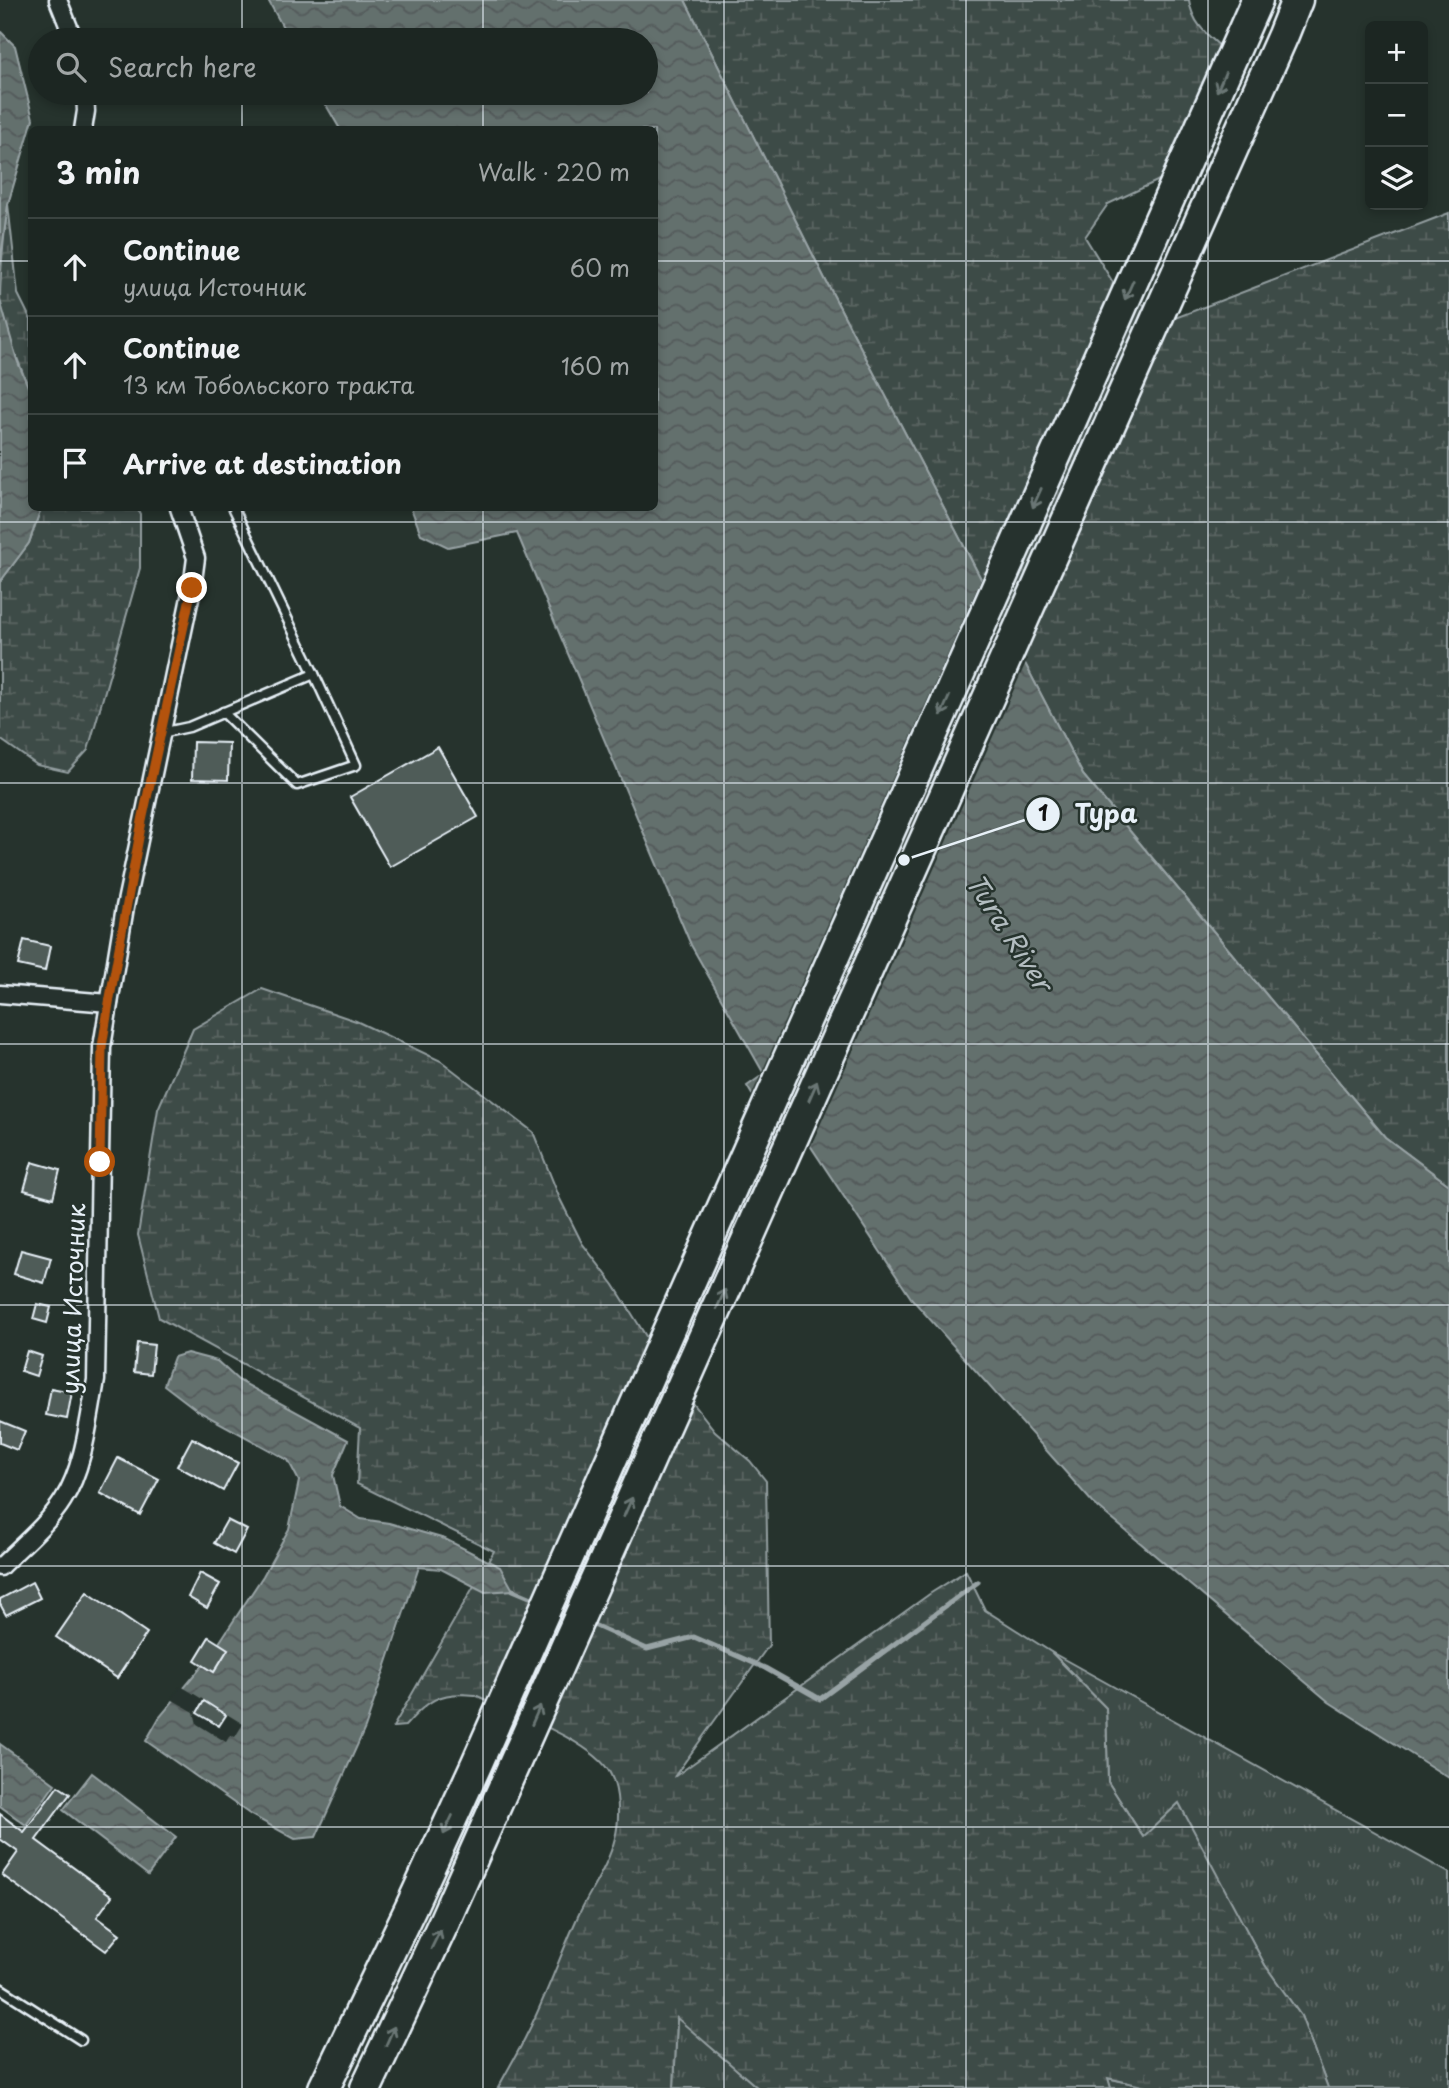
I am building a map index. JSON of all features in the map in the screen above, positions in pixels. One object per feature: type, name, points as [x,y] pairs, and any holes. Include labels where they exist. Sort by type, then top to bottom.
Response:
[{"type":"highway","points":[[366,2088],[444,1923],[1297,0]]},
{"type":"highway","points":[[326,2084],[477,1763],[1253,10]]},
{"type":"street","points":[[58,0],[69,28]]},
{"type":"street","points":[[84,126],[86,105]]},
{"type":"street","name":"улица Источник","points":[[0,1567],[62,1502],[74,1480],[96,1381],[102,1047],[125,907],[192,588],[195,558],[180,511]]},
{"type":"street","points":[[0,994],[109,1003]]},
{"type":"lane","points":[[223,712],[297,785],[356,765],[235,511]]},
{"type":"lane","points":[[161,733],[189,727],[314,674]]},
{"type":"lane","points":[[0,1988],[81,2040]]},
{"type":"green space","points":[[685,0],[1189,0],[1196,21],[1221,47],[1170,175],[1108,204],[1085,237],[1117,289],[1170,320],[1449,213],[1449,1185],[1385,1137],[1083,775],[826,281]]},
{"type":"green space","points":[[8,204],[18,294],[28,314],[28,386],[0,301]]},
{"type":"green space","points":[[40,511],[138,511],[140,514],[140,568],[88,750],[68,772],[37,765],[0,739],[0,582],[29,543]]},
{"type":"green space","points":[[262,989],[356,1021],[441,1061],[533,1132],[560,1199],[582,1243],[614,1285],[667,1370],[715,1431],[750,1461],[766,1481],[769,1645],[674,1777],[931,1593],[966,1571],[985,1610],[1051,1652],[1106,1708],[1108,1782],[1143,1837],[1179,1803],[1265,1965],[1301,2016],[1328,2088],[1151,2088],[1108,2078],[1111,2088],[758,2088],[677,2018],[674,2088],[498,2088],[535,2018],[579,1914],[608,1858],[618,1823],[616,1789],[611,1775],[602,1763],[570,1739],[475,1695],[443,1696],[420,1710],[405,1726],[393,1727],[494,1551],[357,1484],[360,1428],[159,1318],[138,1235],[158,1109],[193,1029]]},
{"type":"green space","points":[[1051,1652],[1449,1873],[1449,2088],[1328,2088],[1301,2016],[1265,1965],[1178,1804],[1144,1838],[1108,1782],[1106,1708]]},
{"type":"green space","points":[[677,2017],[758,2088],[674,2088]]},
{"type":"green space","points":[[1107,2078],[1151,2088],[1111,2088]]},
{"type":"water","name":"Tura River","points":[[268,0],[685,0],[826,281],[1083,775],[1385,1137],[1449,1185],[1449,1778],[1329,1702],[1093,1503],[911,1298],[784,1106],[766,1118],[747,1086],[764,1074],[691,945],[517,533],[448,547],[421,534],[412,511],[658,511],[658,126],[338,126],[326,105],[658,105],[658,28],[283,28]]},
{"type":"water","points":[[0,31],[15,46],[33,119],[31,126],[28,126],[28,136],[8,204],[0,265]]},
{"type":"water","points":[[0,300],[17,360],[28,387],[28,511],[40,511],[29,543],[0,582]]},
{"type":"water","points":[[187,1353],[217,1361],[238,1380],[348,1440],[333,1475],[340,1506],[361,1519],[389,1523],[445,1539],[500,1567],[513,1590],[485,1592],[441,1569],[419,1567],[365,1728],[316,1837],[295,1839],[251,1815],[146,1741],[159,1718],[203,1665],[214,1672],[228,1649],[219,1643],[263,1576],[289,1529],[299,1481],[288,1460],[198,1411],[164,1385],[174,1357]]},
{"type":"water","points":[[0,1744],[55,1784],[26,1825],[0,1806]]},
{"type":"water","points":[[92,1773],[176,1837],[148,1875],[63,1810]]},
{"type":"pier","points":[[983,575],[1027,660],[809,1150],[783,1110],[768,1121],[763,1119],[750,1099]]},
{"type":"pier","points":[[181,1686],[243,1724],[235,1737],[230,1735],[226,1742],[197,1724],[194,1712],[171,1699]]},
{"type":"building","points":[[193,742],[229,743],[228,780],[192,779]]},
{"type":"building","points":[[438,747],[478,817],[390,867],[350,797]]},
{"type":"building","points":[[24,940],[50,946],[45,971],[18,965]]},
{"type":"building","points":[[32,1162],[60,1170],[53,1198],[24,1190]]},
{"type":"building","points":[[21,1250],[51,1258],[44,1283],[14,1274]]},
{"type":"building","points":[[37,1304],[51,1307],[47,1323],[33,1319]]},
{"type":"building","points":[[137,1343],[154,1345],[151,1374],[134,1372]]},
{"type":"building","points":[[27,1351],[42,1356],[36,1376],[21,1371]]},
{"type":"building","points":[[51,1388],[72,1392],[67,1419],[46,1415]]},
{"type":"building","points":[[0,1421],[25,1431],[17,1450],[0,1443]]},
{"type":"building","points":[[192,1438],[238,1463],[223,1491],[177,1466]]},
{"type":"building","points":[[118,1458],[159,1479],[140,1515],[100,1493]]},
{"type":"building","points":[[227,1520],[247,1530],[234,1554],[214,1543]]},
{"type":"building","points":[[200,1573],[220,1584],[207,1608],[188,1597]]},
{"type":"building","points":[[32,1582],[40,1598],[6,1615],[0,1599]]},
{"type":"building","points":[[87,1592],[147,1633],[117,1678],[56,1637]]},
{"type":"building","points":[[209,1637],[228,1649],[214,1672],[195,1660]]},
{"type":"building","points":[[204,1701],[226,1715],[219,1726],[197,1713]]},
{"type":"building","points":[[58,1786],[70,1794],[36,1840],[112,1896],[97,1917],[120,1934],[106,1951],[2,1875],[18,1852],[0,1839],[0,1814],[24,1832]]},
{"type":"waterway","points":[[587,1622],[647,1649],[694,1637],[765,1668],[820,1699],[978,1582]]},
{"type":"waterway","points":[[513,1590],[539,1601]]},
{"type":"place","name":"Тура","points":[[904,860]]},
{"type":"route","points":[[100,1162],[102,1047],[109,1003],[142,821],[192,588]]}]
